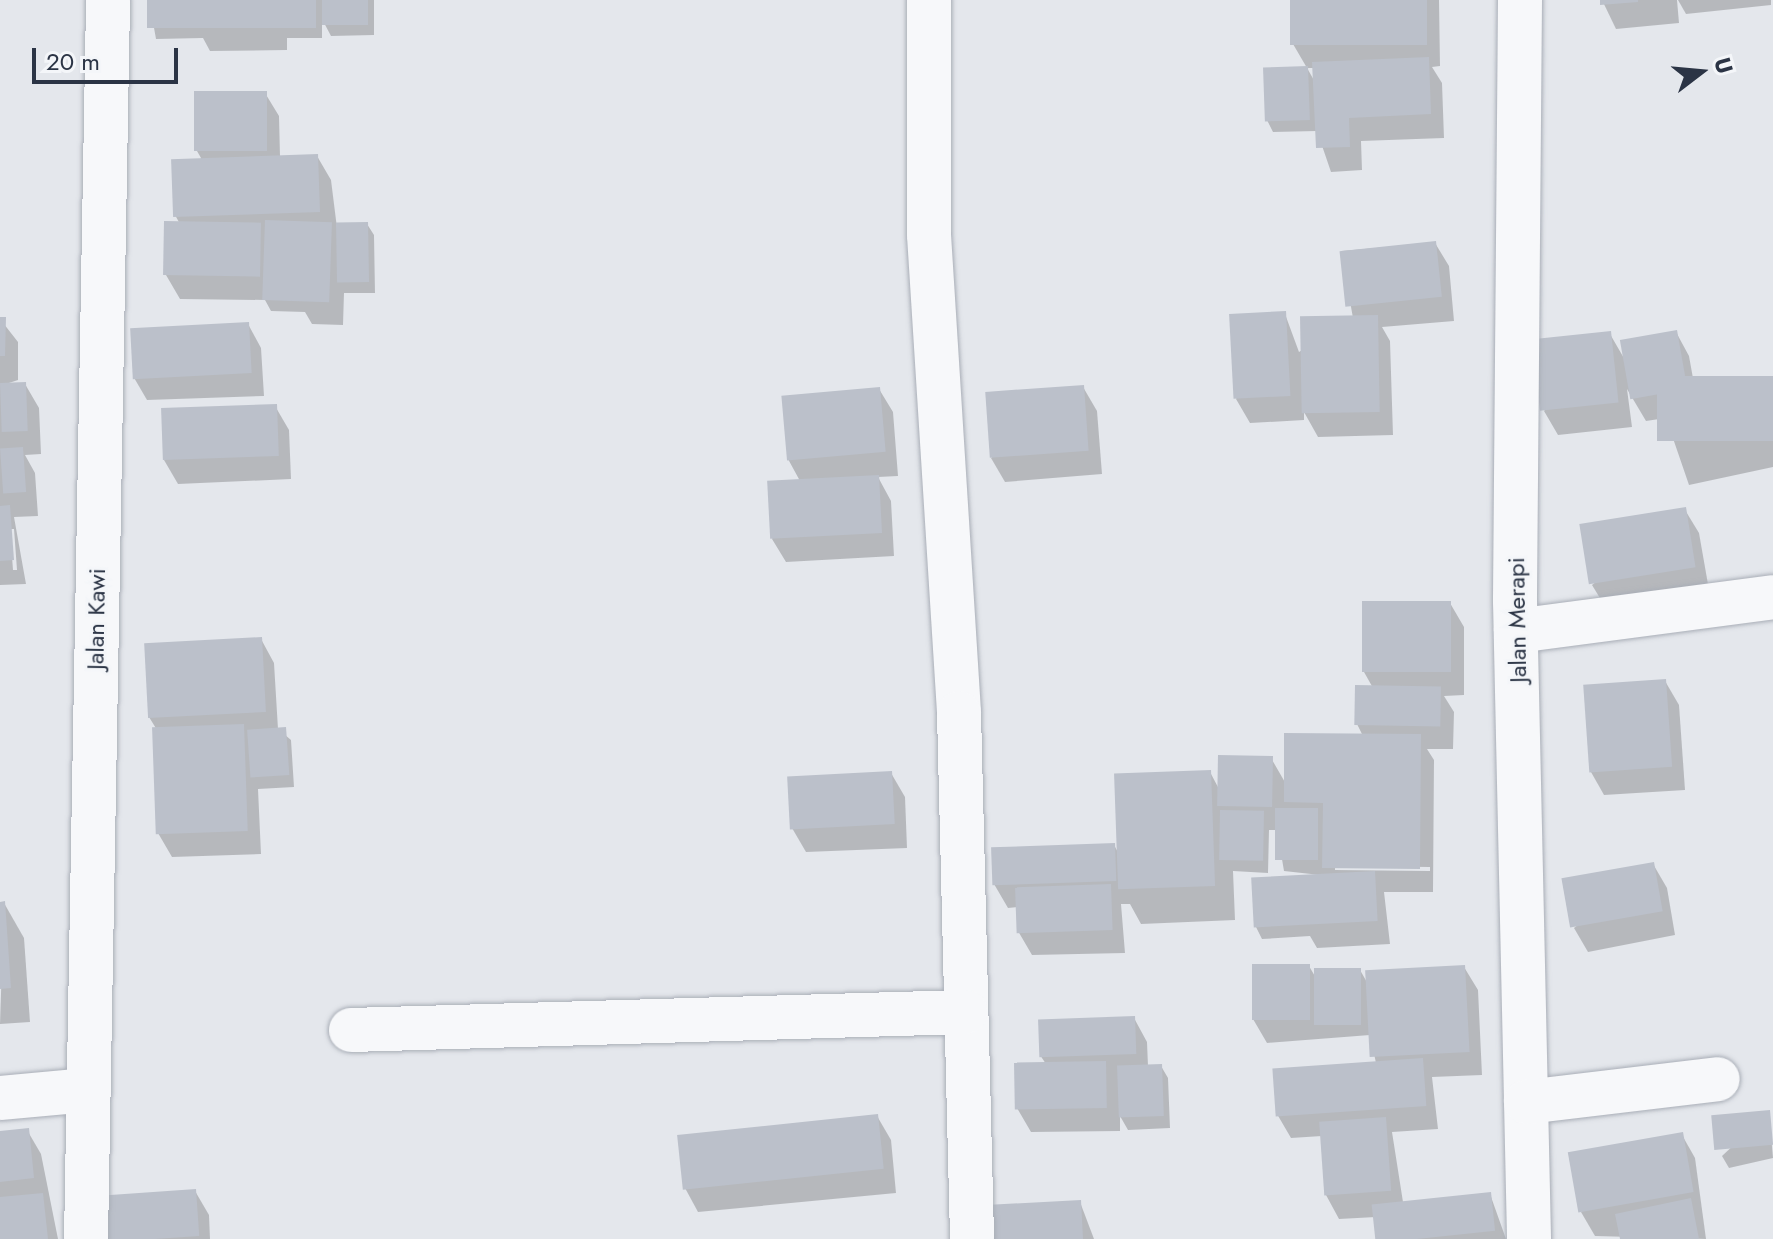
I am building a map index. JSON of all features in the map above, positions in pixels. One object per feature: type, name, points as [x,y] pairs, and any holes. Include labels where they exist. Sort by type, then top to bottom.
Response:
[{"type":"street","name":"Jalan Kawi","points":[[86,1239],[108,0]]},
{"type":"street","points":[[929,0],[929,235],[959,713],[972,1239]]},
{"type":"street","name":"Jalan Merapi","points":[[1520,0],[1516,631],[1529,1239]]},
{"type":"street","points":[[1516,631],[1773,597]]},
{"type":"street","points":[[351,1030],[966,1012]]},
{"type":"street","points":[[1526,1102],[1718,1079]]},
{"type":"street","points":[[0,1098],[88,1090]]},
{"type":"building","points":[[147,0],[316,0],[316,28],[147,28]]},
{"type":"building","points":[[322,0],[368,0],[368,25],[322,25]]},
{"type":"building","points":[[1290,0],[1427,0],[1427,45],[1290,45]]},
{"type":"building","points":[[1600,0],[1638,0],[1638,2],[1600,5]]},
{"type":"building","points":[[1429,57],[1431,114],[1349,118],[1350,147],[1316,148],[1312,62]]},
{"type":"building","points":[[1308,66],[1310,120],[1265,122],[1263,68]]},
{"type":"building","points":[[194,91],[267,91],[267,151],[194,151]]},
{"type":"building","points":[[318,154],[320,212],[173,217],[171,159]]},
{"type":"building","points":[[265,220],[332,222],[329,302],[262,300]]},
{"type":"building","points":[[164,221],[261,223],[260,277],[163,275]]},
{"type":"building","points":[[368,222],[369,282],[337,283],[336,223]]},
{"type":"building","points":[[1436,241],[1442,297],[1345,307],[1340,251]]},
{"type":"building","points":[[1286,311],[1290,396],[1234,399],[1229,314]]},
{"type":"building","points":[[1378,315],[1380,412],[1302,413],[1300,316]]},
{"type":"building","points":[[0,317],[6,317],[5,356],[0,356]]},
{"type":"building","points":[[249,322],[252,373],[133,379],[130,328]]},
{"type":"building","points":[[1677,330],[1687,389],[1630,399],[1620,340]]},
{"type":"building","points":[[1611,331],[1619,403],[1540,411],[1532,339]]},
{"type":"building","points":[[1657,376],[1773,376],[1773,441],[1657,441]]},
{"type":"building","points":[[26,382],[28,431],[2,432],[0,383]]},
{"type":"building","points":[[1084,385],[1089,451],[990,458],[985,392]]},
{"type":"building","points":[[880,387],[886,452],[787,460],[781,396]]},
{"type":"building","points":[[277,404],[279,456],[163,460],[161,408]]},
{"type":"building","points":[[23,447],[26,492],[3,493],[0,449]]},
{"type":"building","points":[[879,475],[882,533],[770,539],[767,481]]},
{"type":"building","points":[[10,505],[14,560],[0,561],[0,506]]},
{"type":"building","points":[[1686,507],[1696,567],[1589,584],[1579,524]]},
{"type":"building","points":[[1362,601],[1451,601],[1451,672],[1362,672]]},
{"type":"building","points":[[262,637],[266,712],[148,718],[144,643]]},
{"type":"building","points":[[1666,679],[1672,767],[1589,773],[1583,685]]},
{"type":"building","points":[[1355,685],[1441,687],[1440,726],[1354,725]]},
{"type":"building","points":[[244,724],[248,831],[156,834],[152,727]]},
{"type":"building","points":[[286,727],[289,775],[250,778],[247,730]]},
{"type":"building","points":[[1284,733],[1421,734],[1420,869],[1322,868],[1323,803],[1284,802]]},
{"type":"building","points":[[1218,755],[1273,756],[1272,807],[1217,806]]},
{"type":"building","points":[[1211,770],[1215,886],[1118,889],[1114,773]]},
{"type":"building","points":[[892,771],[895,824],[790,829],[787,776]]},
{"type":"building","points":[[1275,808],[1318,808],[1318,860],[1275,860]]},
{"type":"building","points":[[1220,810],[1264,811],[1263,861],[1219,860]]},
{"type":"building","points":[[1115,843],[1116,881],[992,885],[991,847]]},
{"type":"building","points":[[1654,862],[1663,911],[1570,928],[1561,878]]},
{"type":"building","points":[[1375,871],[1378,921],[1254,927],[1251,877]]},
{"type":"building","points":[[1111,884],[1113,930],[1017,933],[1015,887]]},
{"type":"building","points":[[5,901],[11,988],[0,989],[0,902]]},
{"type":"building","points":[[1252,964],[1310,964],[1310,1020],[1252,1020]]},
{"type":"building","points":[[1465,965],[1470,1052],[1370,1057],[1365,970]]},
{"type":"building","points":[[1314,968],[1361,968],[1361,1025],[1314,1025]]},
{"type":"building","points":[[1135,1016],[1136,1054],[1039,1057],[1038,1019]]},
{"type":"building","points":[[1423,1058],[1426,1106],[1276,1116],[1272,1069]]},
{"type":"building","points":[[1106,1061],[1107,1108],[1015,1110],[1014,1063]]},
{"type":"building","points":[[1162,1064],[1164,1116],[1119,1118],[1117,1066]]},
{"type":"building","points":[[1770,1110],[1773,1145],[1714,1150],[1711,1115]]},
{"type":"building","points":[[878,1114],[884,1169],[683,1190],[677,1135]]},
{"type":"building","points":[[1386,1117],[1391,1191],[1324,1195],[1319,1122]]},
{"type":"building","points":[[29,1128],[34,1178],[0,1182],[0,1131]]},
{"type":"building","points":[[1683,1132],[1694,1192],[1578,1212],[1568,1152]]},
{"type":"building","points":[[196,1189],[199,1236],[106,1239],[103,1195]]},
{"type":"building","points":[[1491,1192],[1495,1231],[1417,1239],[1375,1239],[1372,1205]]},
{"type":"building","points":[[43,1193],[48,1239],[0,1239],[0,1197]]},
{"type":"building","points":[[1691,1198],[1699,1239],[1620,1239],[1615,1214]]},
{"type":"building","points":[[1081,1200],[1083,1239],[988,1239],[986,1205]]}]
